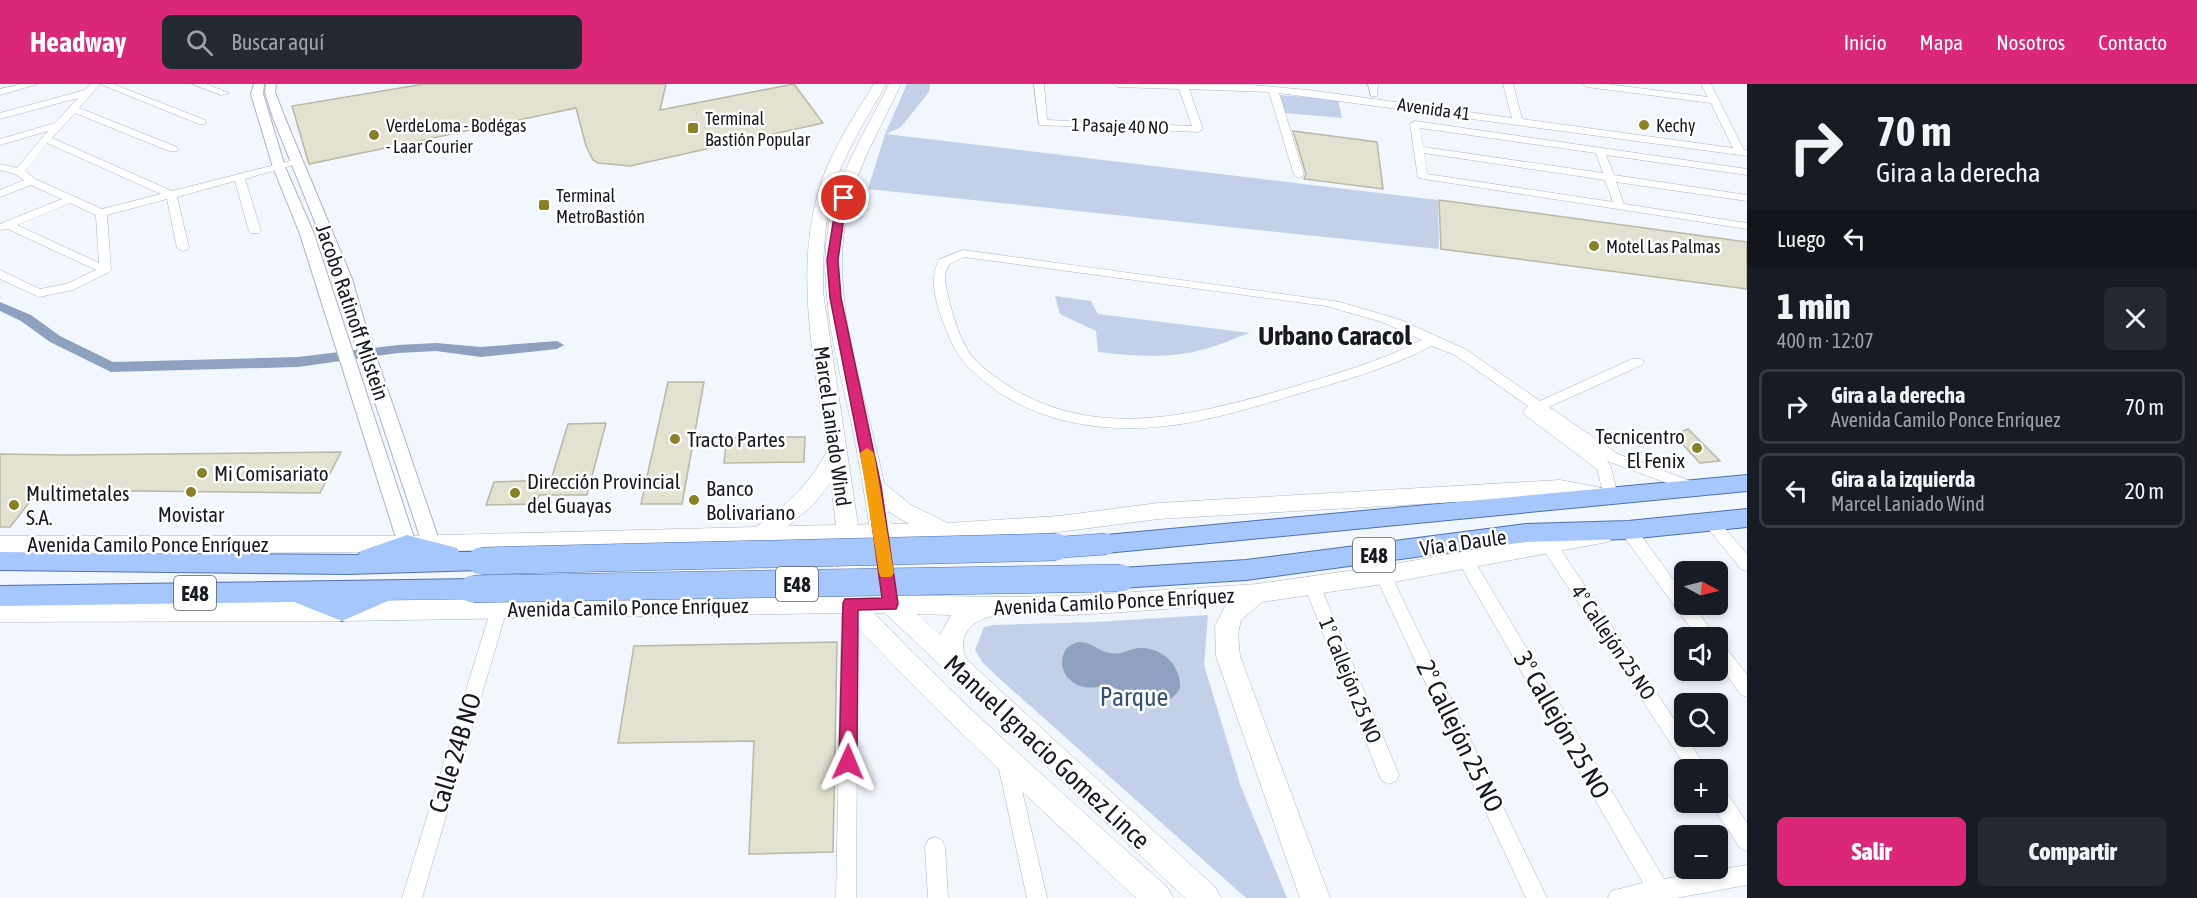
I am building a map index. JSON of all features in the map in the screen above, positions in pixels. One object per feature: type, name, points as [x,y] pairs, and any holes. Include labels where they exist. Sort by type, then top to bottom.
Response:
[{"type":"main road","name":"Marcel Laniado Wind","points":[[850,603],[848,533],[815,292],[814,260],[820,217],[830,177],[880,84]]},
{"type":"main road","name":"Marcel Laniado Wind","points":[[890,604],[874,486],[835,298],[832,260],[839,217],[850,180],[895,84]]},
{"type":"main road","points":[[762,534],[810,496],[827,473],[837,450]]},
{"type":"main road","name":"Vía a Daule","points":[[1106,544],[1747,483]]},
{"type":"main road","points":[[874,486],[889,502],[908,515],[957,530]]},
{"type":"main road","name":"Vía a Daule","points":[[1158,511],[1560,488],[1610,496]]},
{"type":"main road","name":"Avenida Camilo Ponce Enríquez","points":[[0,545],[407,544],[985,530],[1059,524],[1158,511]]},
{"type":"main road","name":"Vía a Daule","points":[[1120,578],[1258,569],[1526,533],[1628,530],[1747,518]]},
{"type":"main road","points":[[985,530],[968,535],[955,544],[948,558],[947,573],[955,588],[969,600],[987,608]]},
{"type":"main road","name":"Vía a Daule","points":[[1257,593],[1383,575],[1628,530]]},
{"type":"main road","points":[[348,565],[407,544],[479,561]]},
{"type":"main road","name":"Avenida Camilo Ponce Enríquez","points":[[0,561],[348,565],[1016,549],[1106,544]]},
{"type":"main road","name":"Avenida Camilo Ponce Enríquez","points":[[0,596],[1120,578]]},
{"type":"main road","points":[[294,592],[342,611],[390,590]]},
{"type":"main road","points":[[1257,593],[1239,604],[1228,617],[1225,634],[1228,656],[1315,898]]},
{"type":"main road","name":"Avenida Camilo Ponce Enríquez","points":[[0,612],[342,611],[850,603],[987,608],[1257,593]]},
{"type":"main road","name":"Manuel Ignacio Gomez Lince","points":[[850,603],[914,672],[1006,760],[1157,897]]},
{"type":"main road","name":"Manuel Ignacio Gomez Lince","points":[[890,604],[1206,898]]},
{"type":"main road","points":[[960,671],[951,656],[950,639],[957,624],[970,613],[987,608]]},
{"type":"street","points":[[0,92],[33,84]]},
{"type":"street","points":[[19,172],[33,153],[96,84]]},
{"type":"street","points":[[105,84],[202,122]]},
{"type":"street","points":[[197,84],[224,93]]},
{"type":"street","name":"Jacobo Ratinoff Milstein","points":[[259,84],[257,94],[279,167],[307,234],[407,544]]},
{"type":"street","name":"Jacobo Ratinoff Milstein","points":[[271,84],[270,92],[279,118],[345,279],[357,324],[431,543]]},
{"type":"street","name":"1 Pasaje 40 NO","points":[[1039,84],[1042,123],[1198,129],[1183,86]]},
{"type":"street","name":"Avenida 41","points":[[1118,84],[1373,89],[1516,117]]},
{"type":"street","points":[[1508,84],[1516,117]]},
{"type":"street","points":[[1587,84],[1714,101]]},
{"type":"street","points":[[1706,84],[1742,149]]},
{"type":"street","points":[[1277,87],[1299,175]]},
{"type":"street","name":"Avenida 41","points":[[1277,87],[1389,103],[1516,117],[1742,149]]},
{"type":"street","points":[[0,116],[89,92]]},
{"type":"street","points":[[73,110],[173,149]]},
{"type":"street","points":[[1747,172],[1415,124],[1422,176],[1747,226]]},
{"type":"street","points":[[0,142],[58,125]]},
{"type":"street","points":[[46,139],[171,195]]},
{"type":"street","points":[[1418,149],[1747,198]]},
{"type":"street","points":[[1600,151],[1620,207]]},
{"type":"street","points":[[0,166],[33,153]]},
{"type":"street","points":[[0,166],[19,172],[31,181],[101,213],[298,162]]},
{"type":"street","points":[[239,177],[255,231]]},
{"type":"street","points":[[0,194],[31,181]]},
{"type":"street","points":[[171,195],[183,248]]},
{"type":"street","points":[[4,226],[71,199]]},
{"type":"street","points":[[101,213],[105,270]]},
{"type":"street","points":[[4,226],[105,270]]},
{"type":"street","points":[[1431,340],[1408,353],[1359,372],[1250,403],[1183,420],[1124,425],[1074,418],[1028,403],[993,383],[965,356],[949,317],[938,280],[941,264],[948,257],[963,254],[1326,302],[1365,312],[1407,327],[1431,340],[1445,348],[1451,358],[1613,458],[1694,488]]},
{"type":"street","points":[[0,274],[39,293],[69,287],[105,270]]},
{"type":"street","points":[[1534,408],[1637,362]]},
{"type":"street","points":[[1534,408],[1604,467],[1610,496]]},
{"type":"street","points":[[1710,522],[1747,565]]},
{"type":"street","points":[[1628,530],[1700,627]]},
{"type":"street","name":"4° Callejón 25 NO","points":[[1549,545],[1692,759]]},
{"type":"street","name":"3° Callejón 25 NO","points":[[1465,559],[1659,891]]},
{"type":"street","name":"2° Callejón 25 NO","points":[[1383,575],[1537,898]]},
{"type":"street","name":"1° Callejón 25 NO","points":[[1312,585],[1389,775]]},
{"type":"street","points":[[846,898],[850,603]]},
{"type":"street","name":"Calle 24B NO","points":[[412,898],[499,609]]},
{"type":"street","points":[[1728,663],[1747,689]]},
{"type":"street","points":[[1006,760],[1037,898]]},
{"type":"street","points":[[1728,812],[1747,841]]},
{"type":"street","points":[[935,847],[938,898]]},
{"type":"street","points":[[1617,898],[1747,875]]},
{"type":"green space","points":[[907,84],[930,84],[929,92],[901,127],[886,134],[1438,200],[1439,249],[868,189],[885,134]]},
{"type":"green space","points":[[1280,95],[1338,100],[1342,118],[1285,113]]},
{"type":"green space","points":[[1055,296],[1091,301],[1098,314],[1250,333],[1211,347],[1179,354],[1138,355],[1098,352],[1096,331],[1060,314]]},
{"type":"green space","name":"Parque","points":[[1208,615],[1204,665],[1241,787],[1287,898],[1246,898],[1001,680],[982,662],[975,650],[984,627],[993,625]]},
{"type":"shaded area","points":[[1079,642],[1088,643],[1114,654],[1138,648],[1150,649],[1164,655],[1178,673],[1180,688],[1167,701],[1148,705],[1112,687],[1087,687],[1074,683],[1066,676],[1062,661],[1067,648]]},
{"type":"building","points":[[424,84],[666,84],[660,110],[794,84],[823,123],[630,166],[598,163],[593,160],[586,146],[576,108],[309,164],[292,106]]},
{"type":"building","points":[[1293,131],[1377,142],[1383,189],[1304,179],[1306,174]]},
{"type":"building","name":"Motel Las Palmas","points":[[1439,200],[1747,242],[1747,289],[1441,249]]},
{"type":"building","name":"Tracto Partes","points":[[668,382],[704,382],[682,504],[641,504]]},
{"type":"building","points":[[606,423],[587,495],[539,495],[536,504],[486,505],[494,482],[551,480],[568,424]]},
{"type":"building","name":"Tecnicentro El Fenix","points":[[1688,429],[1720,461],[1700,463],[1674,435]]},
{"type":"building","points":[[805,437],[804,462],[724,463],[727,438]]},
{"type":"building","name":"Mi Comisariato","points":[[341,452],[320,493],[39,490],[10,527],[0,527],[0,454]]},
{"type":"building","points":[[837,642],[833,852],[749,854],[754,741],[618,743],[634,646]]},
{"type":"waterway","points":[[0,306],[26,318],[55,339],[111,367],[298,362],[398,349],[436,347],[481,352],[557,345]]},
{"type":"slow traffic","points":[[867,453],[886,573]]},
{"type":"place","name":"Kechy","points":[[1644,125]]},
{"type":"place","name":"Terminal Bastión Popular","points":[[693,128]]},
{"type":"place","name":"VerdeLoma - Bodégas - Laar Courier","points":[[374,135]]},
{"type":"place","name":"Terminal MetroBastión","points":[[544,205]]},
{"type":"place","name":"Motel Las Palmas","points":[[1594,246]]},
{"type":"place","name":"Tracto Partes","points":[[675,439]]},
{"type":"place","name":"Tecnicentro El Fenix","points":[[1697,448]]},
{"type":"place","name":"Mi Comisariato","points":[[202,473]]},
{"type":"place","name":"Movistar","points":[[191,492]]},
{"type":"place","name":"Dirección Provincial del Guayas","points":[[515,493]]},
{"type":"place","name":"Banco Bolivariano","points":[[694,500]]},
{"type":"place","name":"Multimetales S.A.","points":[[14,505]]},
{"type":"district","name":"Urbano Caracol","points":[[1335,335]]},
{"type":"route","points":[[844,198],[832,260],[835,298],[874,486],[890,604],[850,603],[848,762]]}]
